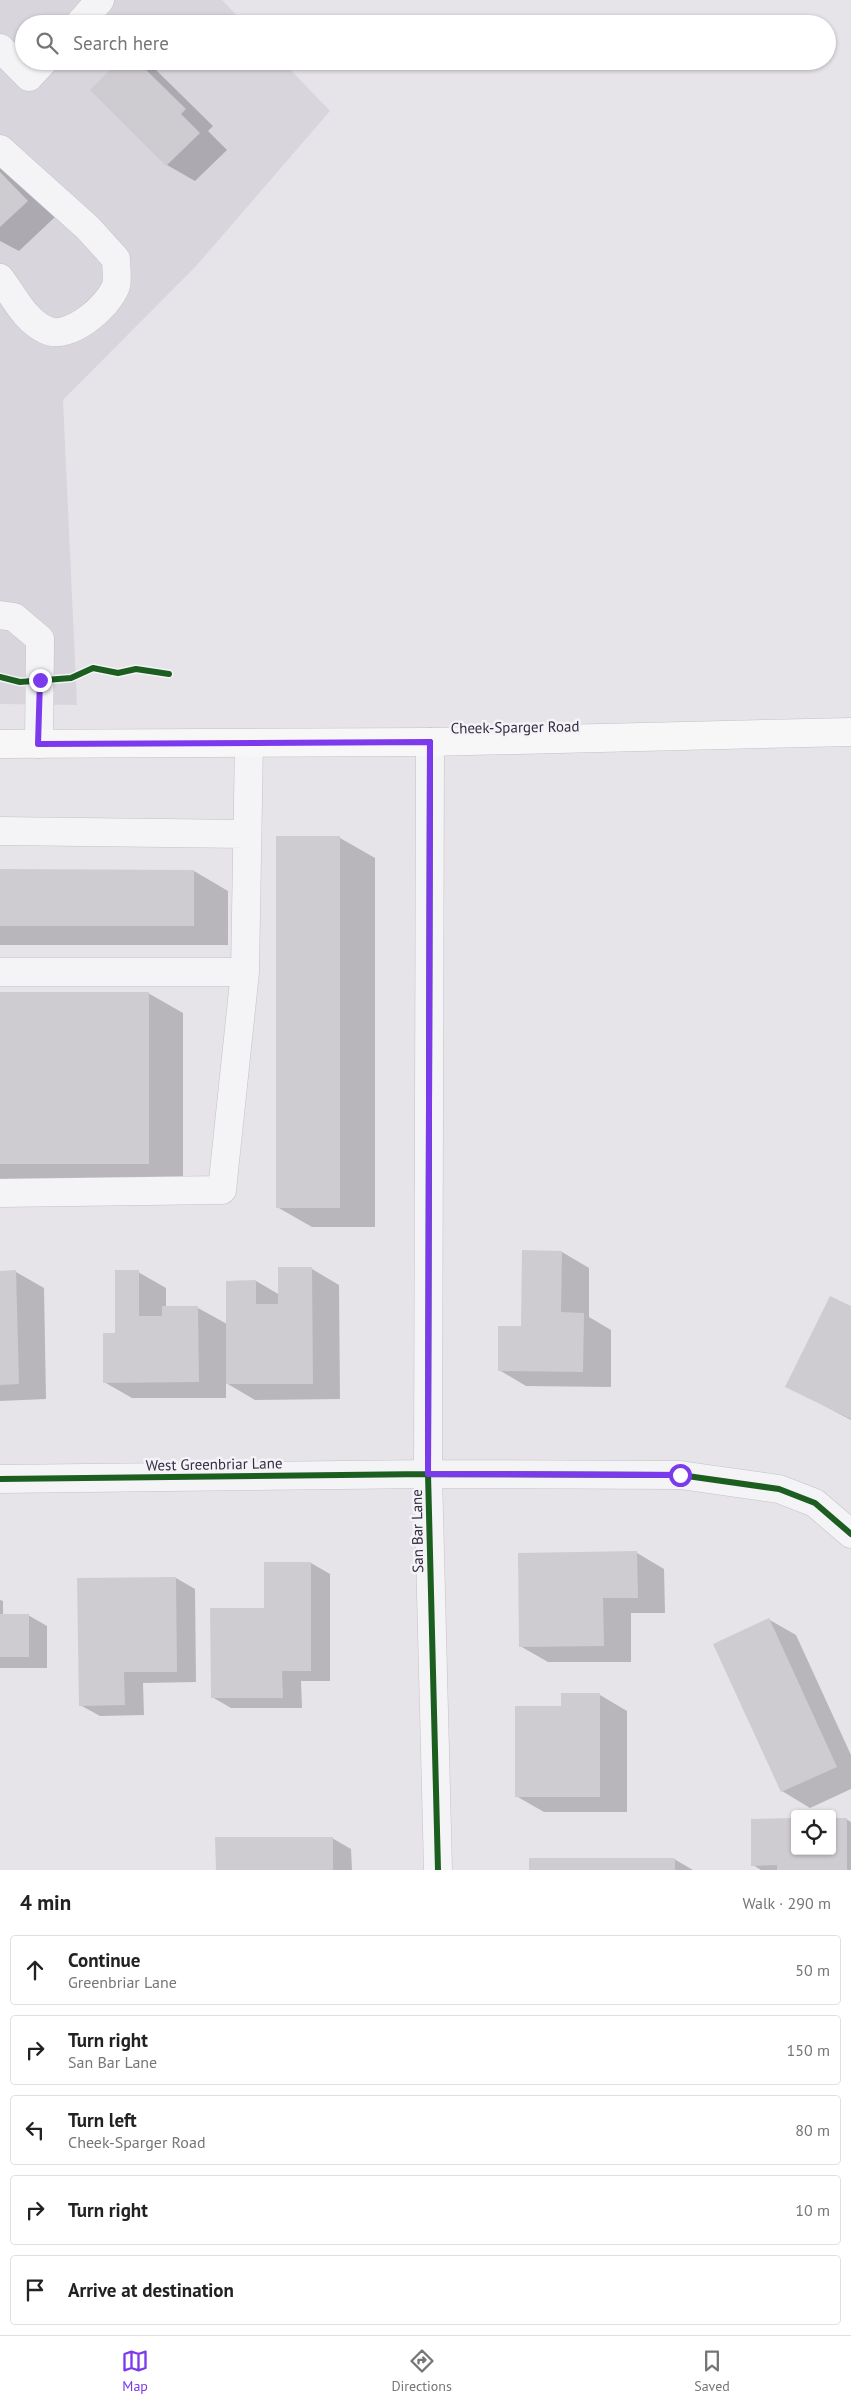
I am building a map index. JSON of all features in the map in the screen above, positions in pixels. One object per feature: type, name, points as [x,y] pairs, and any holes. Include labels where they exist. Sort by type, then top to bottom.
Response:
[{"type":"main road","name":"Cheek-Sparger Road","points":[[0,744],[430,742],[851,732]]},
{"type":"street","points":[[86,15],[100,0]]},
{"type":"street","points":[[0,48],[15,63]]},
{"type":"street","points":[[22,70],[29,77],[36,70]]},
{"type":"street","points":[[0,149],[88,228],[116,259],[116,286],[101,309],[70,330],[47,331],[24,314],[0,278]]},
{"type":"street","points":[[0,615],[14,617],[40,639],[38,744]]},
{"type":"street","name":"San Bar Lane","points":[[430,742],[428,1474],[438,1870]]},
{"type":"street","points":[[0,1193],[222,1190],[244,972],[249,743]]},
{"type":"street","points":[[0,831],[247,834]]},
{"type":"street","points":[[0,972],[244,972]]},
{"type":"street","name":"West Greenbriar Lane","points":[[0,1479],[428,1474],[680,1475],[779,1489],[815,1503],[851,1534]]},
{"type":"shaded area","points":[[0,0],[222,0],[236,15],[15,15],[15,70],[291,70],[330,111],[197,265],[63,400],[77,705],[0,704]]},
{"type":"building","points":[[110,70],[146,70],[186,109],[181,114],[200,133],[166,166],[90,90]]},
{"type":"building","points":[[0,172],[28,201],[0,227]]},
{"type":"building","points":[[276,836],[340,836],[340,1208],[276,1208]]},
{"type":"building","points":[[0,869],[194,870],[194,926],[0,926]]},
{"type":"building","points":[[0,992],[149,992],[149,1164],[0,1164]]},
{"type":"building","points":[[522,1250],[562,1251],[561,1312],[584,1313],[583,1372],[498,1371],[498,1326],[521,1326]]},
{"type":"building","points":[[278,1267],[312,1267],[313,1384],[226,1384],[226,1281],[256,1280],[256,1304],[278,1304]]},
{"type":"building","points":[[16,1270],[19,1384],[0,1385],[0,1271]]},
{"type":"building","points":[[115,1270],[139,1270],[139,1316],[162,1316],[162,1306],[198,1306],[199,1382],[103,1383],[103,1333],[115,1333]]},
{"type":"building","points":[[830,1296],[851,1306],[851,1419],[785,1387]]},
{"type":"building","points":[[637,1551],[638,1598],[603,1598],[604,1646],[519,1647],[518,1553]]},
{"type":"building","points":[[264,1562],[311,1562],[311,1671],[282,1671],[283,1698],[211,1698],[210,1608],[264,1608]]},
{"type":"building","points":[[176,1577],[177,1672],[124,1672],[125,1705],[79,1706],[77,1578]]},
{"type":"building","points":[[0,1614],[29,1614],[29,1657],[0,1657]]},
{"type":"building","points":[[769,1618],[837,1767],[781,1792],[713,1644]]},
{"type":"building","points":[[561,1693],[600,1693],[600,1797],[515,1797],[515,1706],[561,1706]]},
{"type":"building","points":[[791,1818],[791,1855],[836,1855],[836,1818],[847,1818],[847,1870],[777,1870],[777,1865],[751,1866],[751,1819]]},
{"type":"building","points":[[215,1837],[333,1837],[333,1870],[216,1870]]},
{"type":"building","points":[[529,1858],[675,1858],[675,1870],[529,1870]]},
{"type":"cycle path","points":[[0,677],[20,682],[71,678],[93,668],[118,673],[136,669],[169,674]]},
{"type":"cycle path","points":[[430,742],[428,1474],[438,1870]]},
{"type":"cycle path","points":[[0,1479],[428,1474],[680,1475],[779,1489],[815,1503],[851,1534]]},
{"type":"route","points":[[40,680],[38,744],[430,742],[428,1474],[680,1475]]}]
